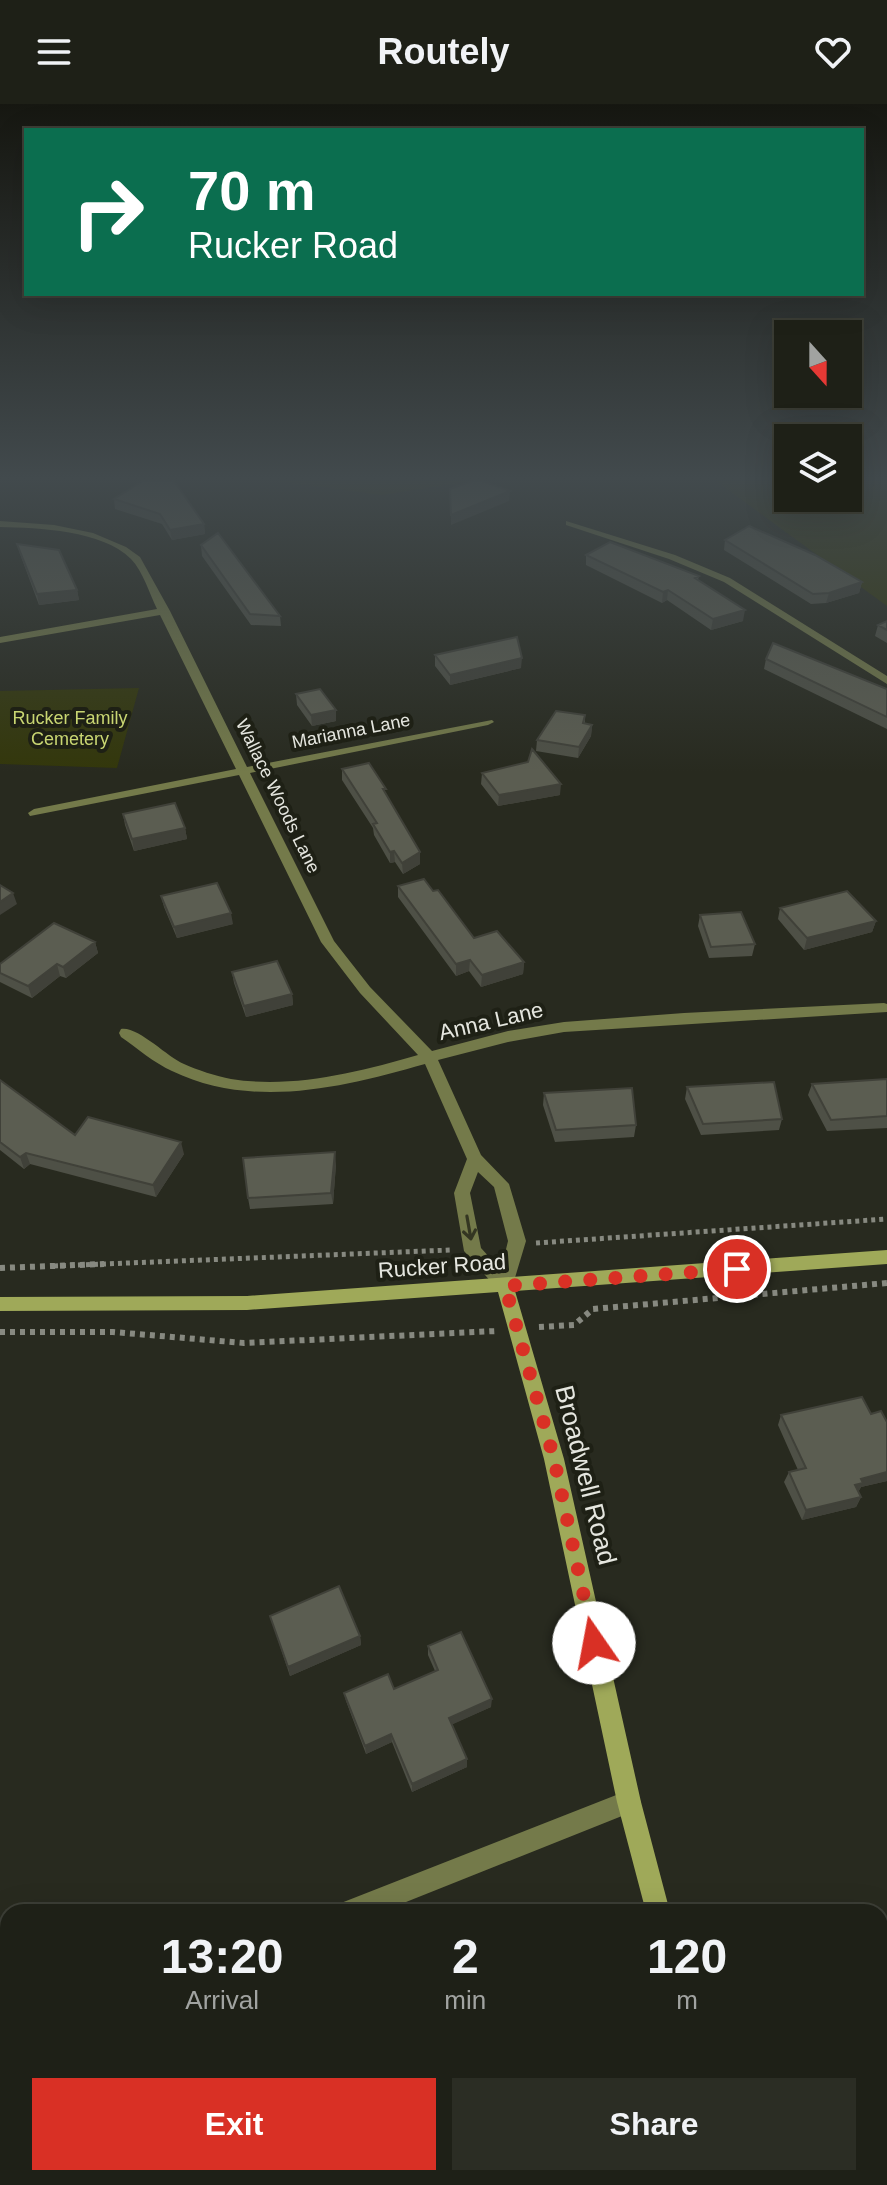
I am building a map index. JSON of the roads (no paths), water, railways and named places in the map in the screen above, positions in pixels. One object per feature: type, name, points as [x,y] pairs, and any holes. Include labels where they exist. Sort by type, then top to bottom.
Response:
[{"type":"main road","name":"Rucker Road","points":[[0,1304],[247,1303],[887,1257]]},
{"type":"main road","name":"Broadwell Road","points":[[505,1286],[554,1459],[629,1802],[656,1904]]},
{"type":"street","name":"Wallace Woods Lane","points":[[147,578],[328,942],[365,990],[430,1058],[475,1159],[501,1184],[517,1241],[505,1286]]},
{"type":"street","points":[[722,578],[887,681]]},
{"type":"street","points":[[0,640],[165,611]]},
{"type":"street","name":"Marianna Lane","points":[[34,813],[488,722]]},
{"type":"street","name":"Anna Lane","points":[[126,1033],[145,1051],[177,1069],[214,1082],[255,1088],[328,1085],[508,1037],[562,1027],[884,1008]]},
{"type":"street","points":[[475,1159],[462,1193],[473,1248],[505,1286]]},
{"type":"street","points":[[370,1904],[629,1802]]},
{"type":"park label","name":"Rucker Family Cemetery","points":[[70,728]]}]
